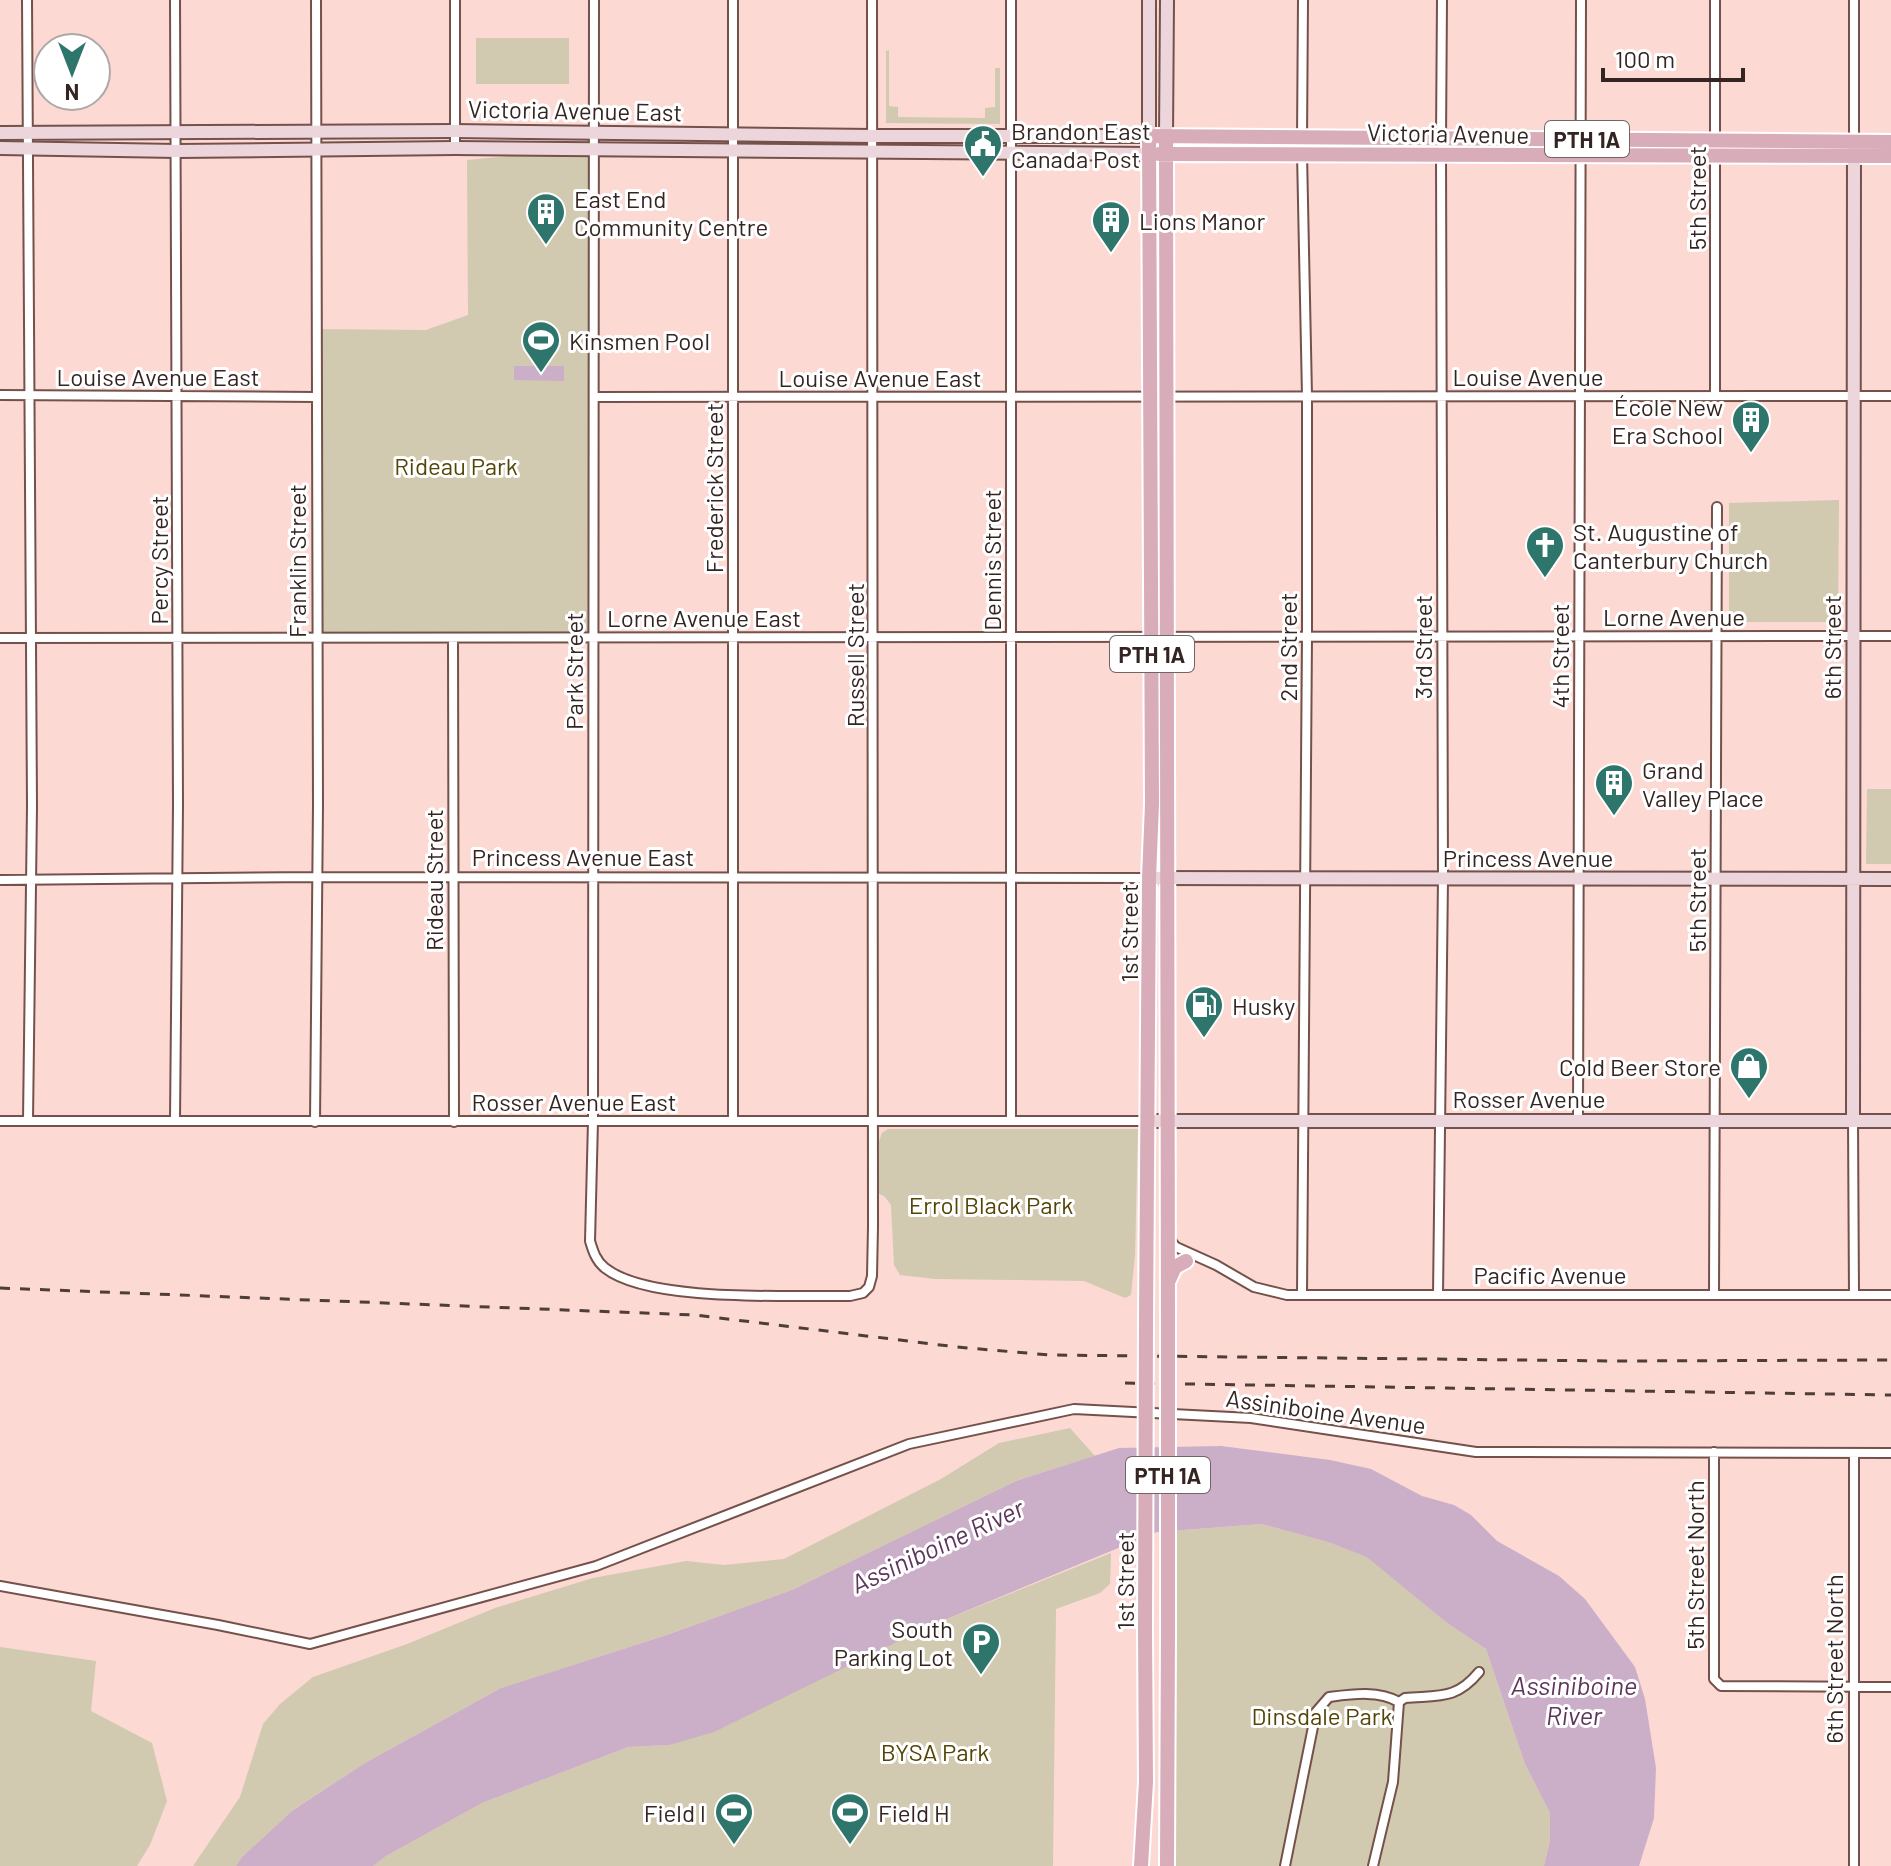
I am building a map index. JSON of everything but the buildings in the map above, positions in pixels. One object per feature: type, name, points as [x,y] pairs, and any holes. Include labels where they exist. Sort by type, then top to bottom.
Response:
[{"type":"main road","name":"1st Street","points":[[1141,1866],[1146,1782],[1146,1322],[1152,804],[1149,0]]},
{"type":"main road","name":"1st Street","points":[[1167,0],[1167,1866]]},
{"type":"main road","name":"Victoria Avenue East","points":[[0,133],[316,130],[1149,136]]},
{"type":"main road","name":"Victoria Avenue","points":[[1149,136],[1716,140],[1854,149],[1891,156]]},
{"type":"main road","name":"Victoria Avenue","points":[[1149,154],[1716,156],[1854,149],[1891,142]]},
{"type":"main road","name":"Victoria Avenue East","points":[[0,148],[177,151],[593,148],[1149,154]]},
{"type":"main road","name":"6th Street","points":[[1853,1121],[1854,149]]},
{"type":"main road","name":"Princess Avenue East","points":[[1149,878],[1166,878]]},
{"type":"main road","name":"Princess Avenue","points":[[1166,878],[1891,879]]},
{"type":"main road","name":"Rosser Avenue","points":[[1149,1121],[1891,1121]]},
{"type":"main road","points":[[1149,1172],[1155,1209],[1156,1252],[1167,1260]]},
{"type":"main road","points":[[1168,1288],[1172,1271],[1186,1261]]},
{"type":"street","points":[[27,0],[32,880],[28,1120]]},
{"type":"street","name":"Percy Street","points":[[175,0],[178,396],[175,1120]]},
{"type":"street","name":"Franklin Street","points":[[315,1122],[316,0]]},
{"type":"street","points":[[455,0],[455,148]]},
{"type":"street","name":"Park Street","points":[[594,0],[594,878],[590,1225],[593,1252],[601,1265],[614,1274],[669,1291],[850,1296]]},
{"type":"street","name":"Frederick Street","points":[[733,0],[733,1121]]},
{"type":"street","name":"Russell Street","points":[[850,1296],[863,1293],[869,1287],[872,1276],[872,0]]},
{"type":"street","name":"Dennis Street","points":[[1011,0],[1011,1121]]},
{"type":"street","name":"2nd Street","points":[[1302,1295],[1307,636],[1303,0]]},
{"type":"street","name":"3rd Street","points":[[1438,1295],[1443,879],[1442,0]]},
{"type":"street","name":"4th Street","points":[[1578,1120],[1581,0]]},
{"type":"street","name":"5th Street","points":[[1715,0],[1715,396]]},
{"type":"street","name":"6th Street","points":[[1854,0],[1854,149]]},
{"type":"street","name":"Louise Avenue East","points":[[0,395],[316,397]]},
{"type":"street","name":"Louise Avenue East","points":[[594,397],[1166,396]]},
{"type":"street","name":"Louise Avenue","points":[[1166,396],[1891,396]]},
{"type":"street","name":"5th Street","points":[[1714,1294],[1717,507]]},
{"type":"street","name":"Lorne Avenue East","points":[[0,638],[1169,636]]},
{"type":"street","name":"Lorne Avenue","points":[[1169,636],[1891,636]]},
{"type":"street","name":"Rideau Street","points":[[453,638],[454,1122]]},
{"type":"street","name":"Princess Avenue East","points":[[0,880],[316,877],[1149,878]]},
{"type":"street","name":"Rosser Avenue East","points":[[0,1121],[1149,1121]]},
{"type":"street","name":"6th Street","points":[[1853,1121],[1854,1295]]},
{"type":"street","name":"Pacific Avenue","points":[[1167,1228],[1176,1247],[1254,1287],[1278,1293],[1891,1295]]},
{"type":"street","name":"Pacific Avenue","points":[[1167,1260],[1216,1265]]},
{"type":"street","name":"Assiniboine Avenue","points":[[0,1586],[310,1644],[596,1566],[909,1444],[1074,1409],[1251,1418],[1476,1452],[1891,1453]]},
{"type":"street","name":"5th Street North","points":[[1714,1452],[1714,1679],[1721,1686],[1852,1688]]},
{"type":"street","name":"6th Street North","points":[[1854,1453],[1854,1866]]},
{"type":"street","points":[[1399,1702],[1405,1698],[1456,1693],[1467,1687],[1479,1672]]},
{"type":"street","points":[[1852,1688],[1891,1687]]},
{"type":"street","points":[[1285,1866],[1316,1712],[1329,1697],[1355,1694],[1390,1697],[1399,1702]]},
{"type":"street","points":[[1373,1866],[1393,1782],[1399,1702]]},
{"type":"green space","points":[[476,38],[569,38],[569,84],[476,84]]},
{"type":"green space","points":[[889,50],[889,106],[898,107],[898,117],[985,118],[985,108],[995,107],[995,68],[1000,68],[1000,124],[886,123],[886,51]]},
{"type":"green space","name":"Rideau Park","points":[[593,148],[593,638],[317,638],[316,329],[426,330],[468,315],[467,160]]},
{"type":"green space","points":[[1839,500],[1838,622],[1729,622],[1729,503]]},
{"type":"green space","points":[[1867,789],[1891,789],[1891,864],[1866,864]]},
{"type":"green space","name":"Errol Black Park","points":[[888,1129],[1138,1129],[1131,1295],[1125,1298],[1084,1281],[935,1279],[900,1275],[894,1265],[891,1205],[878,1193],[879,1141]]},
{"type":"green space","points":[[1070,1428],[1095,1456],[1016,1481],[792,1590],[667,1635],[501,1688],[365,1763],[294,1809],[236,1866],[193,1866],[240,1797],[263,1724],[280,1704],[313,1677],[407,1644],[495,1608],[593,1578],[686,1561],[724,1565],[784,1559],[941,1479],[999,1443]]},
{"type":"green space","name":"Dinsdale Park","points":[[1262,1524],[1328,1542],[1368,1557],[1447,1623],[1486,1649],[1525,1764],[1550,1813],[1550,1841],[1544,1866],[1169,1866],[1171,1531]]},
{"type":"green space","name":"BYSA Park","points":[[1111,1553],[1110,1584],[1100,1593],[1056,1609],[1053,1866],[373,1866],[482,1803],[628,1747],[669,1745],[925,1628]]},
{"type":"green space","points":[[0,1647],[96,1661],[91,1711],[152,1743],[167,1801],[150,1845],[137,1866],[0,1866]]},
{"type":"water","points":[[514,366],[564,366],[564,381],[514,380]]},
{"type":"water","name":"Assiniboine River","points":[[1221,1446],[1330,1460],[1371,1469],[1422,1496],[1454,1505],[1471,1515],[1497,1541],[1559,1576],[1585,1599],[1635,1667],[1645,1699],[1656,1768],[1654,1818],[1639,1866],[1544,1866],[1550,1841],[1550,1813],[1525,1764],[1486,1649],[1447,1623],[1367,1557],[1328,1542],[1262,1524],[1157,1532],[925,1628],[714,1732],[669,1745],[628,1747],[482,1803],[373,1866],[236,1866],[293,1810],[365,1763],[501,1688],[667,1635],[792,1590],[1016,1481],[1119,1448]]},
{"type":"railway","points":[[0,1288],[695,1315],[1049,1355],[1614,1361],[1891,1360]]},
{"type":"railway","points":[[1125,1383],[1891,1395]]},
{"type":"place","name":"Brandon East Canada Post","points":[[983,178]]},
{"type":"place","name":"East End Community Centre","points":[[546,246]]},
{"type":"place","name":"Lions Manor","points":[[1111,254]]},
{"type":"place","name":"Kinsmen Pool","points":[[541,374]]},
{"type":"place","name":"École New Era School","points":[[1751,454]]},
{"type":"place","name":"St. Augustine of Canterbury Church","points":[[1545,579]]},
{"type":"place","name":"Grand Valley Place","points":[[1614,817]]},
{"type":"place","name":"Husky","points":[[1204,1039]]},
{"type":"place","name":"Cold Beer Store","points":[[1749,1100]]},
{"type":"place","name":"South Parking Lot","points":[[981,1676]]},
{"type":"place","name":"Field I","points":[[734,1846]]},
{"type":"place","name":"Field H","points":[[850,1846]]}]
